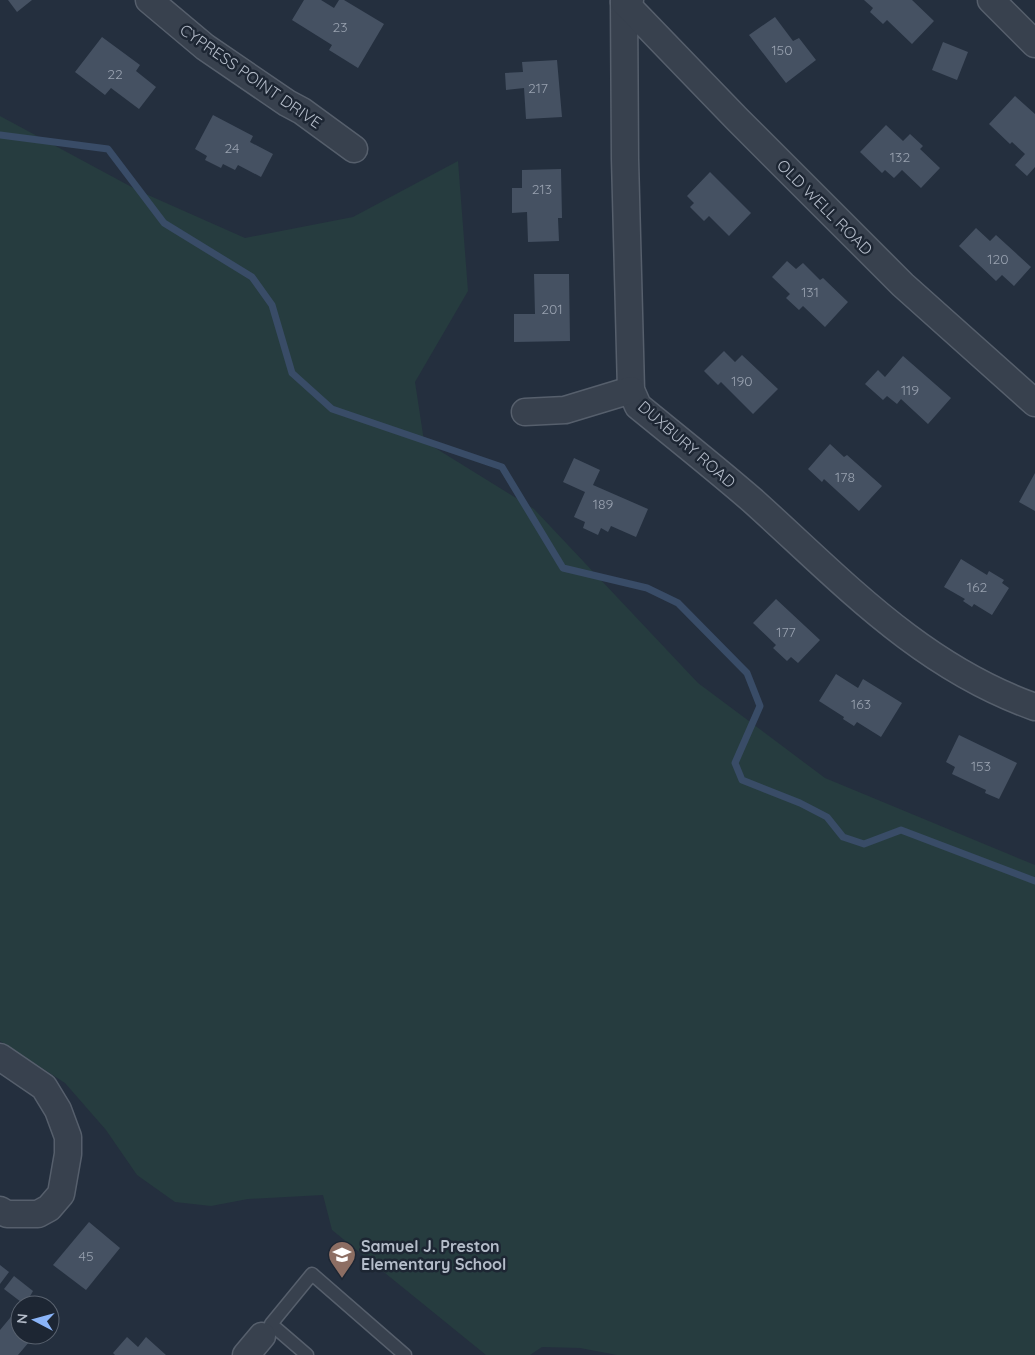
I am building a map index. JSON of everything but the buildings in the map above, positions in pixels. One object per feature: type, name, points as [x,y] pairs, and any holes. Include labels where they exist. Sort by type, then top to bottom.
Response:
[{"type":"street","name":"CYPRESS POINT DRIVE","points":[[149,0],[205,47],[286,103],[302,111],[354,149]]},
{"type":"street","points":[[991,0],[1035,44]]},
{"type":"street","name":"DUXBURY ROAD","points":[[626,1],[624,159],[631,390],[638,406],[750,499],[877,614],[928,653],[974,681],[1035,707]]},
{"type":"street","name":"OLD WELL ROAD","points":[[626,1],[744,126],[903,285],[1035,403]]},
{"type":"street","points":[[525,412],[565,410],[631,390]]},
{"type":"street","points":[[0,1056],[44,1087],[58,1110],[68,1137],[68,1154],[62,1194],[49,1208],[38,1214],[7,1214],[0,1210]]},
{"type":"lane","points":[[307,1355],[260,1338],[312,1274],[405,1355]]},
{"type":"green space","points":[[0,116],[139,191],[245,238],[353,217],[458,161],[468,291],[415,382],[424,441],[534,509],[698,683],[825,778],[1035,865],[1035,1355],[617,1355],[580,1348],[542,1347],[530,1355],[486,1355],[332,1230],[323,1195],[248,1199],[211,1206],[175,1202],[137,1175],[106,1130],[65,1083],[0,1041]]},
{"type":"waterway","points":[[0,135],[108,149],[164,223],[252,277],[272,305],[292,373],[332,409],[502,467],[563,568],[647,588],[678,603],[747,673],[760,706],[735,763],[742,780],[800,803],[827,817],[843,837],[864,844],[901,830],[1035,881]]},
{"type":"place","name":"Samuel J. Preston Elementary School","points":[[342,1279]]}]
